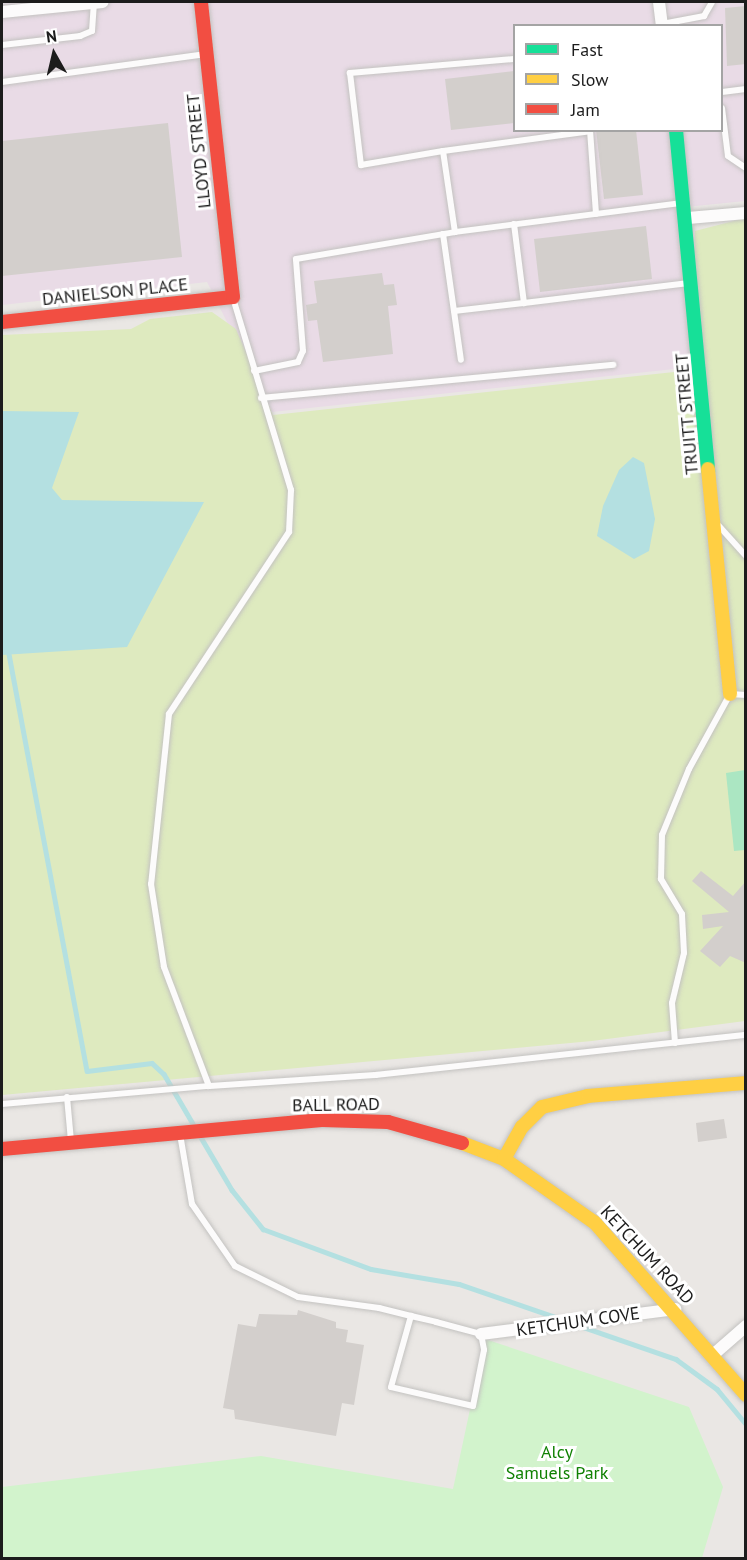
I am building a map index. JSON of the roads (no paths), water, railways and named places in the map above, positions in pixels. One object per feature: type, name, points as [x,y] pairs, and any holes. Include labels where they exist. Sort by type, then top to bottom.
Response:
[{"type":"street","points":[[2,12],[99,2]]},
{"type":"street","name":"LLOYD STREET","points":[[201,2],[233,297]]},
{"type":"street","points":[[659,2],[662,24]]},
{"type":"street","name":"TRUITT STREET","points":[[676,132],[688,218],[730,694]]},
{"type":"street","points":[[688,218],[746,213]]},
{"type":"street","name":"DANIELSON PLACE","points":[[2,322],[233,297]]},
{"type":"street","points":[[504,1159],[522,1127],[542,1107],[588,1096],[746,1083]]},
{"type":"street","name":"BALL ROAD","points":[[2,1149],[322,1120],[388,1122],[504,1159]]},
{"type":"street","name":"KETCHUM ROAD","points":[[504,1159],[595,1223],[675,1308],[746,1395]]},
{"type":"street","name":"KETCHUM COVE","points":[[482,1334],[675,1308]]},
{"type":"street","points":[[714,1354],[746,1326]]},
{"type":"lane","points":[[2,45],[81,36],[92,31],[99,2]]},
{"type":"lane","points":[[667,24],[704,16],[712,2]]},
{"type":"lane","points":[[2,82],[207,54]]},
{"type":"lane","points":[[513,59],[351,73],[361,165],[583,132]]},
{"type":"lane","points":[[723,92],[746,89]]},
{"type":"lane","points":[[723,116],[728,156],[746,168]]},
{"type":"lane","points":[[590,132],[596,214]]},
{"type":"lane","points":[[443,151],[455,232]]},
{"type":"lane","points":[[254,371],[298,362],[303,351],[296,259],[455,232],[686,202]]},
{"type":"lane","points":[[514,224],[524,303]]},
{"type":"lane","points":[[443,234],[460,360]]},
{"type":"lane","points":[[454,311],[693,282]]},
{"type":"lane","points":[[209,1086],[164,967],[151,884],[169,714],[290,532],[291,490],[261,398],[233,297]]},
{"type":"lane","points":[[261,398],[613,365]]},
{"type":"lane","points":[[715,521],[746,556]]},
{"type":"lane","points":[[675,1043],[672,1003],[684,953],[682,914],[661,879],[662,836],[688,769],[730,694],[746,695]]},
{"type":"lane","points":[[2,1104],[179,1088],[376,1075],[746,1035]]},
{"type":"lane","points":[[67,1097],[71,1143]]},
{"type":"lane","points":[[183,1133],[192,1204],[235,1266],[298,1297],[411,1316],[482,1334],[484,1350],[473,1406],[394,1391],[411,1316]]},
{"type":"water","points":[[2,411],[79,412],[52,488],[62,500],[204,502],[127,647],[2,655]]},
{"type":"water","points":[[633,457],[644,463],[655,519],[649,551],[634,559],[597,536],[603,506],[619,470]]},
{"type":"waterway","points":[[9,654],[87,1071],[152,1063],[164,1074],[195,1127]]},
{"type":"waterway","points":[[199,1134],[232,1190],[263,1229],[371,1269],[459,1284],[564,1320]]},
{"type":"waterway","points":[[580,1326],[676,1359],[717,1389],[746,1424]]},
{"type":"park label","name":"Alcy Samuels Park","points":[[557,1463]]}]
